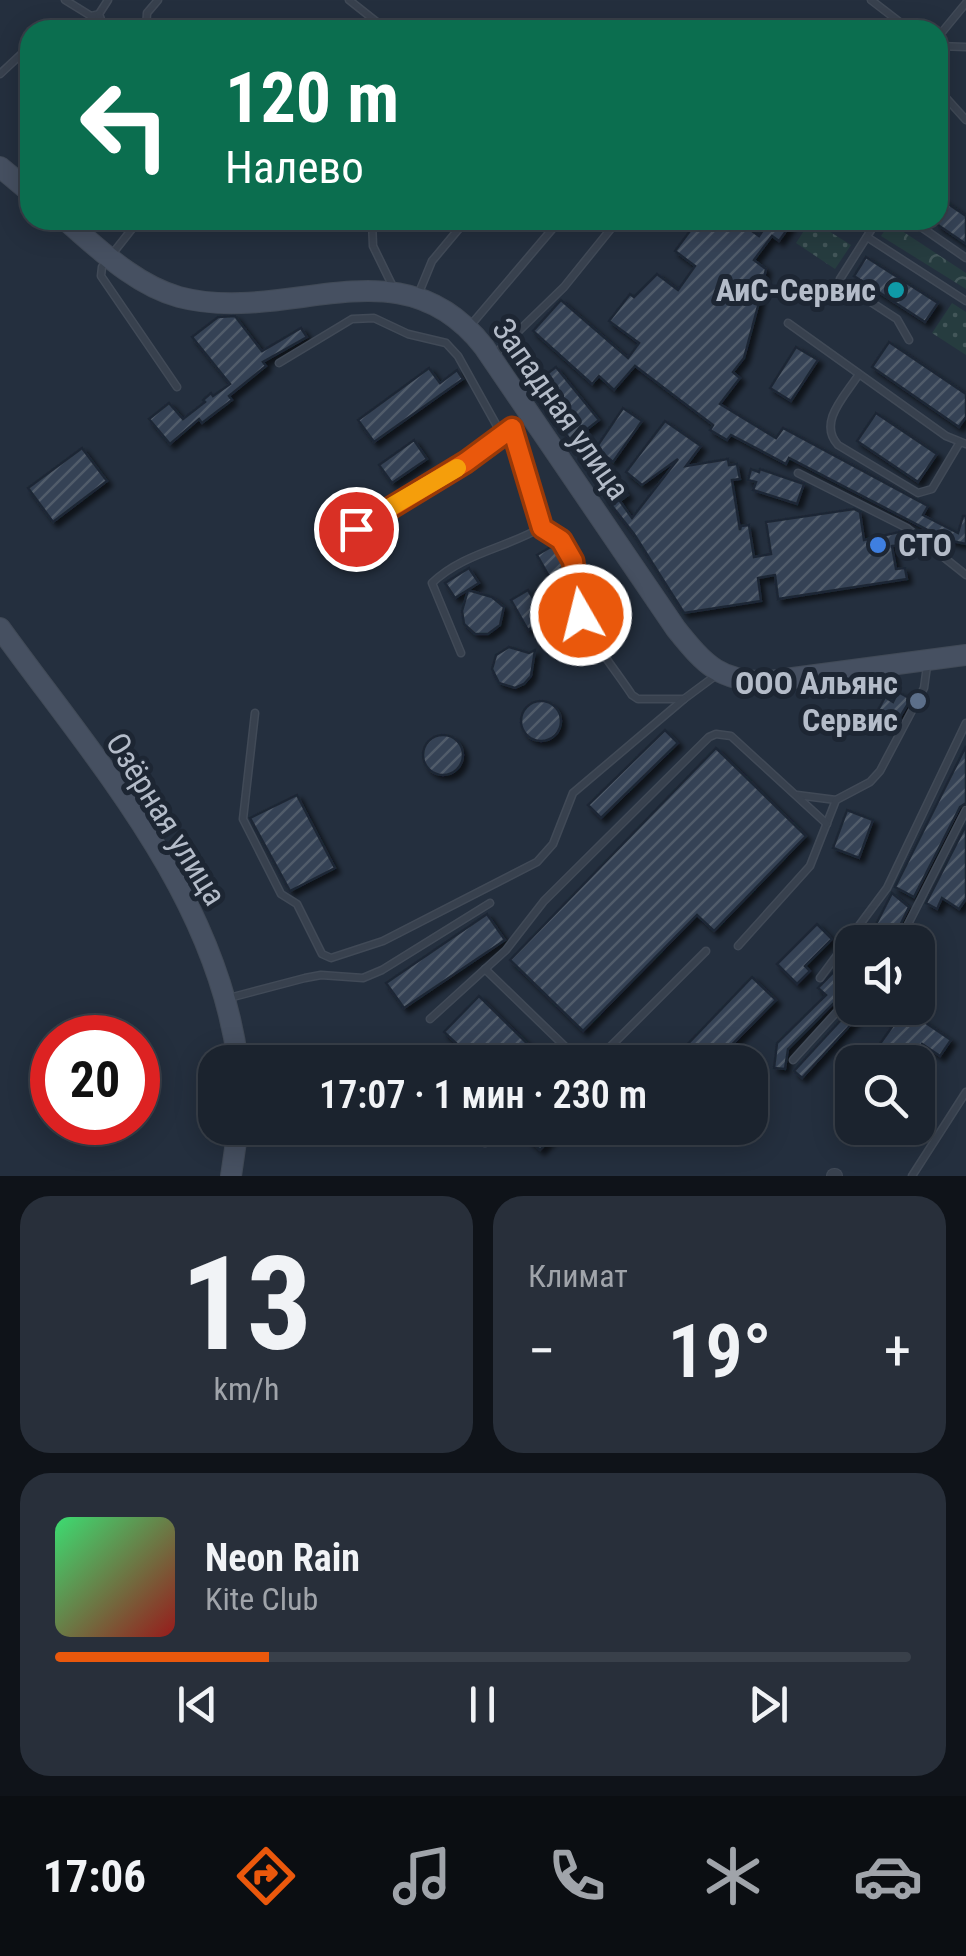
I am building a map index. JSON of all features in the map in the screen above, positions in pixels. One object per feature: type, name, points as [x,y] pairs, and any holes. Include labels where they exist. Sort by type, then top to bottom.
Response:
[{"type":"street","points":[[0,167],[20,184]]},
{"type":"street","name":"Западная улица","points":[[76,230],[156,288],[193,300],[242,302],[396,292],[418,296],[447,310],[468,328],[491,358],[676,629],[692,650],[719,672]]},
{"type":"street","name":"Озёрная улица","points":[[3,639],[140,823],[176,879],[205,940],[226,999],[235,1045]]},
{"type":"street","points":[[719,672],[736,680],[770,681],[966,654]]},
{"type":"street","points":[[232,1176],[236,1145]]},
{"type":"lane","points":[[65,0],[85,14],[99,14]]},
{"type":"lane","points":[[99,14],[108,0]]},
{"type":"lane","points":[[350,0],[375,20]]},
{"type":"lane","points":[[871,0],[897,20]]},
{"type":"lane","points":[[948,26],[966,3]]},
{"type":"lane","points":[[99,14],[101,20]]},
{"type":"lane","points":[[0,74],[20,55]]},
{"type":"lane","points":[[948,100],[966,120]]},
{"type":"lane","points":[[131,230],[102,267],[102,280],[177,386]]},
{"type":"lane","points":[[372,230],[373,246],[396,292]]},
{"type":"lane","points":[[418,296],[432,261],[457,230]]},
{"type":"lane","points":[[468,328],[551,230]]},
{"type":"lane","points":[[491,358],[564,287],[610,230]]},
{"type":"lane","points":[[871,230],[840,279],[897,320],[909,340]]},
{"type":"lane","points":[[925,230],[966,258]]},
{"type":"lane","points":[[867,237],[966,301]]},
{"type":"lane","points":[[278,362],[346,322],[374,318],[408,334],[446,343],[458,356],[502,435]]},
{"type":"lane","points":[[788,323],[946,436],[963,443],[932,489],[918,493],[831,437],[830,420],[859,374]]},
{"type":"lane","points":[[356,529],[466,462],[531,414]]},
{"type":"lane","points":[[512,428],[542,528],[561,540],[573,561],[581,615],[632,695],[638,699],[684,700]]},
{"type":"lane","points":[[798,473],[907,528],[966,575]]},
{"type":"lane","points":[[461,654],[432,584],[480,552],[515,543],[542,528]]},
{"type":"lane","points":[[795,794],[836,800],[870,782],[880,771],[924,688],[928,660]]},
{"type":"lane","points":[[255,713],[244,819],[282,894],[297,904],[322,954],[331,958],[383,941],[537,862],[553,844],[573,793],[719,672]]},
{"type":"lane","points":[[820,978],[887,888],[966,722]]},
{"type":"lane","points":[[430,1019],[506,950],[544,901],[709,736],[731,736],[827,824]]},
{"type":"lane","points":[[738,946],[802,878],[818,851],[836,800]]},
{"type":"lane","points":[[908,925],[966,810]]},
{"type":"lane","points":[[226,999],[321,975],[364,978],[490,903]]},
{"type":"lane","points":[[611,1045],[706,951]]},
{"type":"lane","points":[[485,968],[563,1045]]},
{"type":"lane","points":[[792,1060],[835,1013]]},
{"type":"lane","points":[[912,1176],[966,1092]]},
{"type":"green space","points":[[804,230],[827,230],[851,245],[835,269],[796,243]]},
{"type":"green space","points":[[885,230],[901,230],[966,273],[966,289],[881,236]]},
{"type":"green space","points":[[952,303],[966,312],[966,355],[932,333]]},
{"type":"building","points":[[948,204],[966,216],[966,244],[945,230]]},
{"type":"building","points":[[691,230],[751,230],[759,236],[763,230],[787,230],[779,241],[772,236],[754,260],[766,269],[758,306],[744,358],[733,372],[740,378],[720,404],[776,438],[783,428],[928,506],[923,515],[958,533],[966,516],[966,544],[947,540],[789,458],[786,464],[731,435],[727,440],[635,366],[614,390],[599,376],[592,384],[533,331],[561,300],[628,358],[639,343],[609,321],[630,294],[634,297],[657,274],[678,290],[695,266],[675,251]]},
{"type":"building","name":"АиС-Сервис","points":[[866,257],[938,303],[925,322],[854,276]]},
{"type":"building","points":[[235,316],[262,351],[301,328],[307,337],[263,362],[266,366],[229,396],[232,400],[202,423],[199,419],[170,444],[149,419],[169,403],[183,419],[211,393],[213,396],[230,384],[192,337],[218,317]]},
{"type":"building","points":[[889,342],[966,394],[966,417],[959,427],[872,367]]},
{"type":"building","points":[[796,347],[818,360],[791,401],[770,388]]},
{"type":"building","points":[[516,352],[539,380],[556,367],[599,420],[581,434],[584,438],[575,446],[508,358]]},
{"type":"building","points":[[429,368],[440,383],[457,370],[463,379],[374,442],[358,420]]},
{"type":"building","points":[[623,408],[642,421],[613,462],[596,448]]},
{"type":"building","points":[[876,413],[937,454],[918,482],[857,441]]},
{"type":"building","points":[[665,421],[701,446],[686,466],[728,459],[729,465],[737,464],[740,479],[732,480],[740,530],[741,526],[749,525],[754,557],[771,554],[766,522],[854,509],[860,512],[864,540],[904,534],[905,544],[892,546],[896,569],[905,568],[907,579],[778,599],[775,575],[758,578],[761,601],[684,613],[634,534],[605,497],[618,482],[628,495],[620,501],[632,518],[678,459],[642,485],[626,472]]},
{"type":"building","points":[[414,440],[427,459],[392,483],[379,465]]},
{"type":"building","points":[[82,448],[107,481],[53,522],[28,488]]},
{"type":"building","points":[[751,469],[804,484],[797,504],[753,490],[756,482],[748,480]]},
{"type":"building","points":[[554,545],[566,569],[550,578],[537,555]]},
{"type":"building","points":[[469,568],[479,583],[455,598],[445,583]]},
{"type":"building","points":[[468,590],[492,597],[504,607],[500,625],[488,634],[475,634],[464,624],[462,611]]},
{"type":"building","points":[[528,590],[536,603],[558,591],[568,607],[528,630],[511,600]]},
{"type":"building","points":[[509,647],[529,653],[535,650],[531,676],[515,688],[499,683],[492,669],[496,655]]},
{"type":"building","points":[[898,692],[911,699],[892,730],[875,716],[885,697],[893,702]]},
{"type":"building","points":[[541,701],[555,707],[561,721],[555,735],[541,741],[527,735],[521,721],[527,707]]},
{"type":"building","points":[[665,730],[678,743],[601,818],[588,805]]},
{"type":"building","points":[[443,735],[457,741],[463,755],[457,769],[443,775],[429,769],[423,755],[429,741]]},
{"type":"building","points":[[966,746],[966,803],[960,807],[914,897],[895,887]]},
{"type":"building","points":[[716,748],[806,836],[714,931],[697,915],[583,1031],[510,960]]},
{"type":"building","points":[[297,795],[335,868],[290,891],[250,818]]},
{"type":"building","points":[[847,810],[873,820],[859,858],[833,848]]},
{"type":"building","points":[[966,825],[966,899],[959,909],[942,898],[937,909],[926,903]]},
{"type":"building","points":[[892,893],[909,907],[900,925],[876,925]]},
{"type":"building","points":[[487,914],[505,940],[404,1008],[386,983]]},
{"type":"building","points":[[817,924],[832,939],[805,966],[810,971],[797,984],[777,964]]},
{"type":"building","points":[[835,970],[835,1002],[788,1049],[785,1069],[774,1068],[777,1043],[826,995],[818,988]]},
{"type":"building","points":[[752,977],[776,1000],[732,1045],[687,1045]]},
{"type":"building","points":[[479,996],[529,1045],[458,1045],[444,1032]]},
{"type":"building","points":[[836,1025],[850,1025],[802,1078],[794,1071]]},
{"type":"building","points":[[893,1025],[929,1025],[951,1040],[940,1056],[935,1053],[935,1045],[879,1045]]},
{"type":"slow traffic","points":[[389,508],[457,468]]},
{"type":"place","name":"АиС-Сервис","points":[[896,290]]},
{"type":"place","name":"СТО","points":[[878,545]]},
{"type":"place","name":"ООО Альянс Сервис","points":[[918,701]]},
{"type":"route","points":[[356,529],[466,462],[512,428],[542,528],[561,540],[573,561],[581,615]]}]
